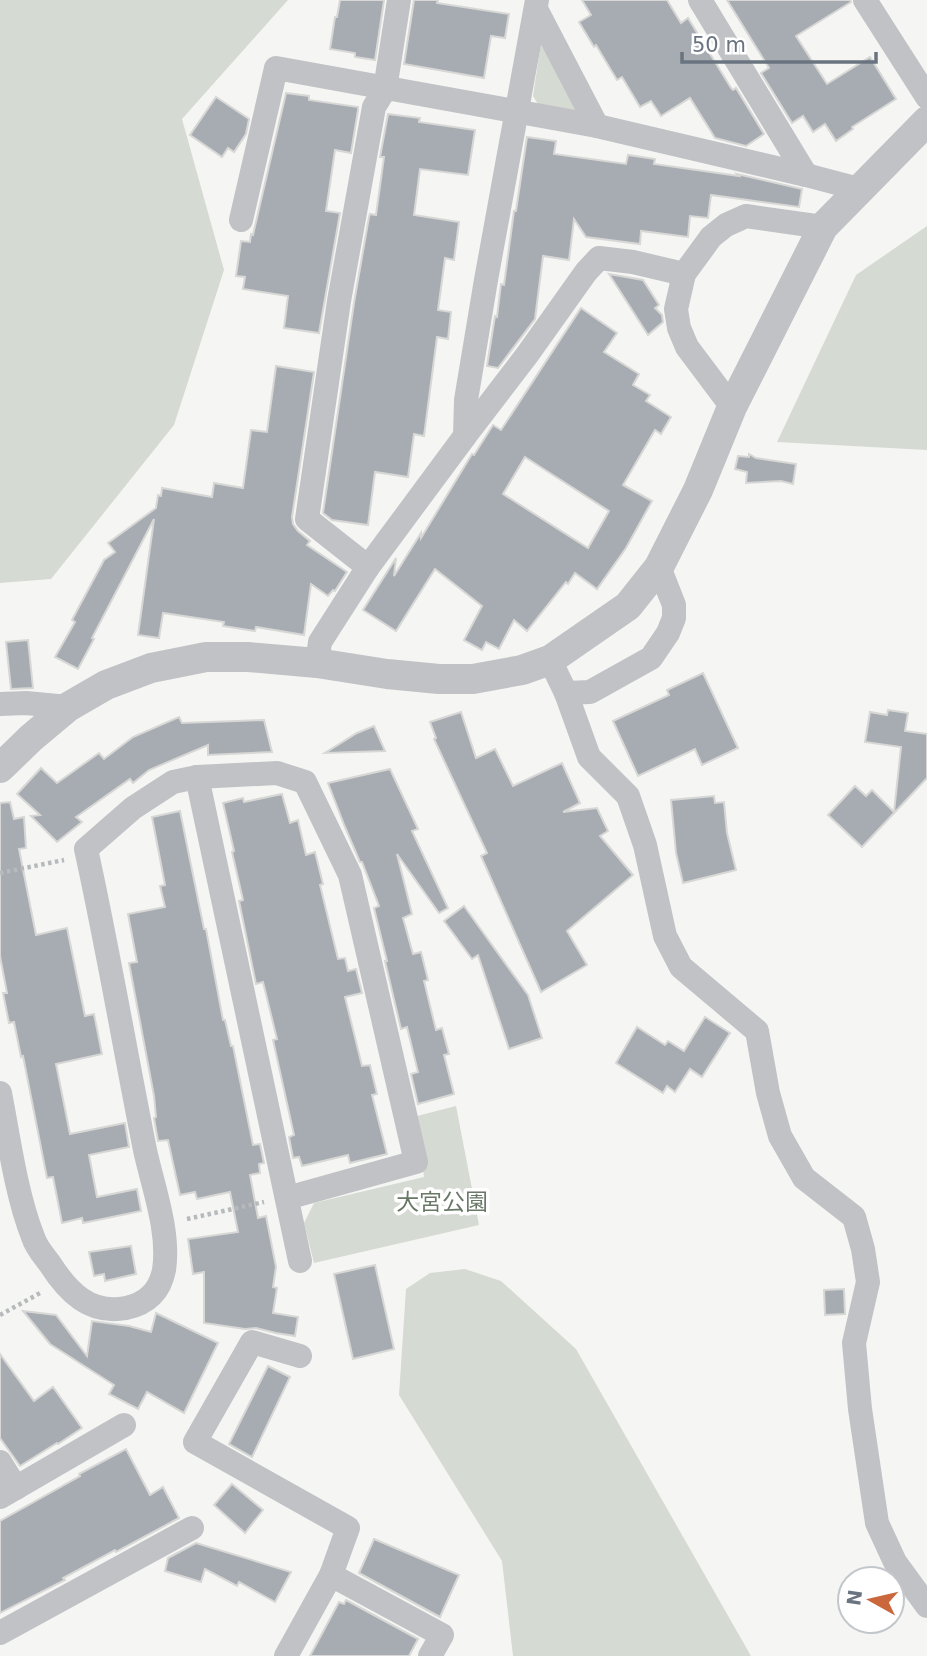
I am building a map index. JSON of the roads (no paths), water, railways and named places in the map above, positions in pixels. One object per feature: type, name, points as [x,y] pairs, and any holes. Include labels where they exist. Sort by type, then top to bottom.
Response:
[{"type":"street","points":[[368,566],[307,519],[339,301],[371,120],[374,107],[385,89],[399,0]]},
{"type":"street","points":[[700,0],[806,175]]},
{"type":"street","points":[[864,0],[927,97]]},
{"type":"street","points":[[537,4],[597,126]]},
{"type":"street","points":[[465,436],[467,400],[477,333],[537,4]]},
{"type":"street","points":[[241,220],[276,68],[597,126],[859,189]]},
{"type":"street","points":[[0,768],[30,738],[68,707],[106,685],[151,668],[206,657],[248,657],[317,663],[387,674],[472,679],[522,670],[550,660],[628,606],[659,567],[698,490],[732,407],[823,227],[927,121]]},
{"type":"street","points":[[732,407],[687,347],[679,328],[676,309],[684,274],[711,237],[726,225],[746,216],[823,227]]},
{"type":"street","points":[[317,663],[320,642],[368,566],[599,258],[633,262],[684,274]]},
{"type":"street","points":[[566,693],[590,692],[651,657],[668,633],[674,618],[674,605],[659,567]]},
{"type":"street","points":[[550,660],[566,693],[589,757],[628,796],[645,845],[665,936],[681,967],[757,1031],[768,1093],[780,1136],[804,1178],[854,1216],[868,1282],[854,1343],[860,1409],[877,1523],[895,1562],[927,1606]]},
{"type":"street","points":[[0,704],[26,703],[68,707]]},
{"type":"street","points":[[0,1093],[24,1213],[34,1241],[61,1281],[82,1301],[107,1311],[140,1304],[153,1294],[161,1280],[164,1267],[162,1224],[86,849],[132,808],[173,782],[197,777],[277,773],[305,782],[350,874],[416,1162],[287,1198]]},
{"type":"street","points":[[197,777],[300,1261]]},
{"type":"street","points":[[286,1656],[331,1574],[348,1528],[195,1442],[252,1342],[300,1356]]},
{"type":"street","points":[[0,1462],[8,1492],[124,1425]]},
{"type":"street","points":[[0,1633],[192,1528]]},
{"type":"street","points":[[331,1574],[442,1635],[430,1656]]},
{"type":"park label","name":"大宮公園","points":[[442,1202]]}]
